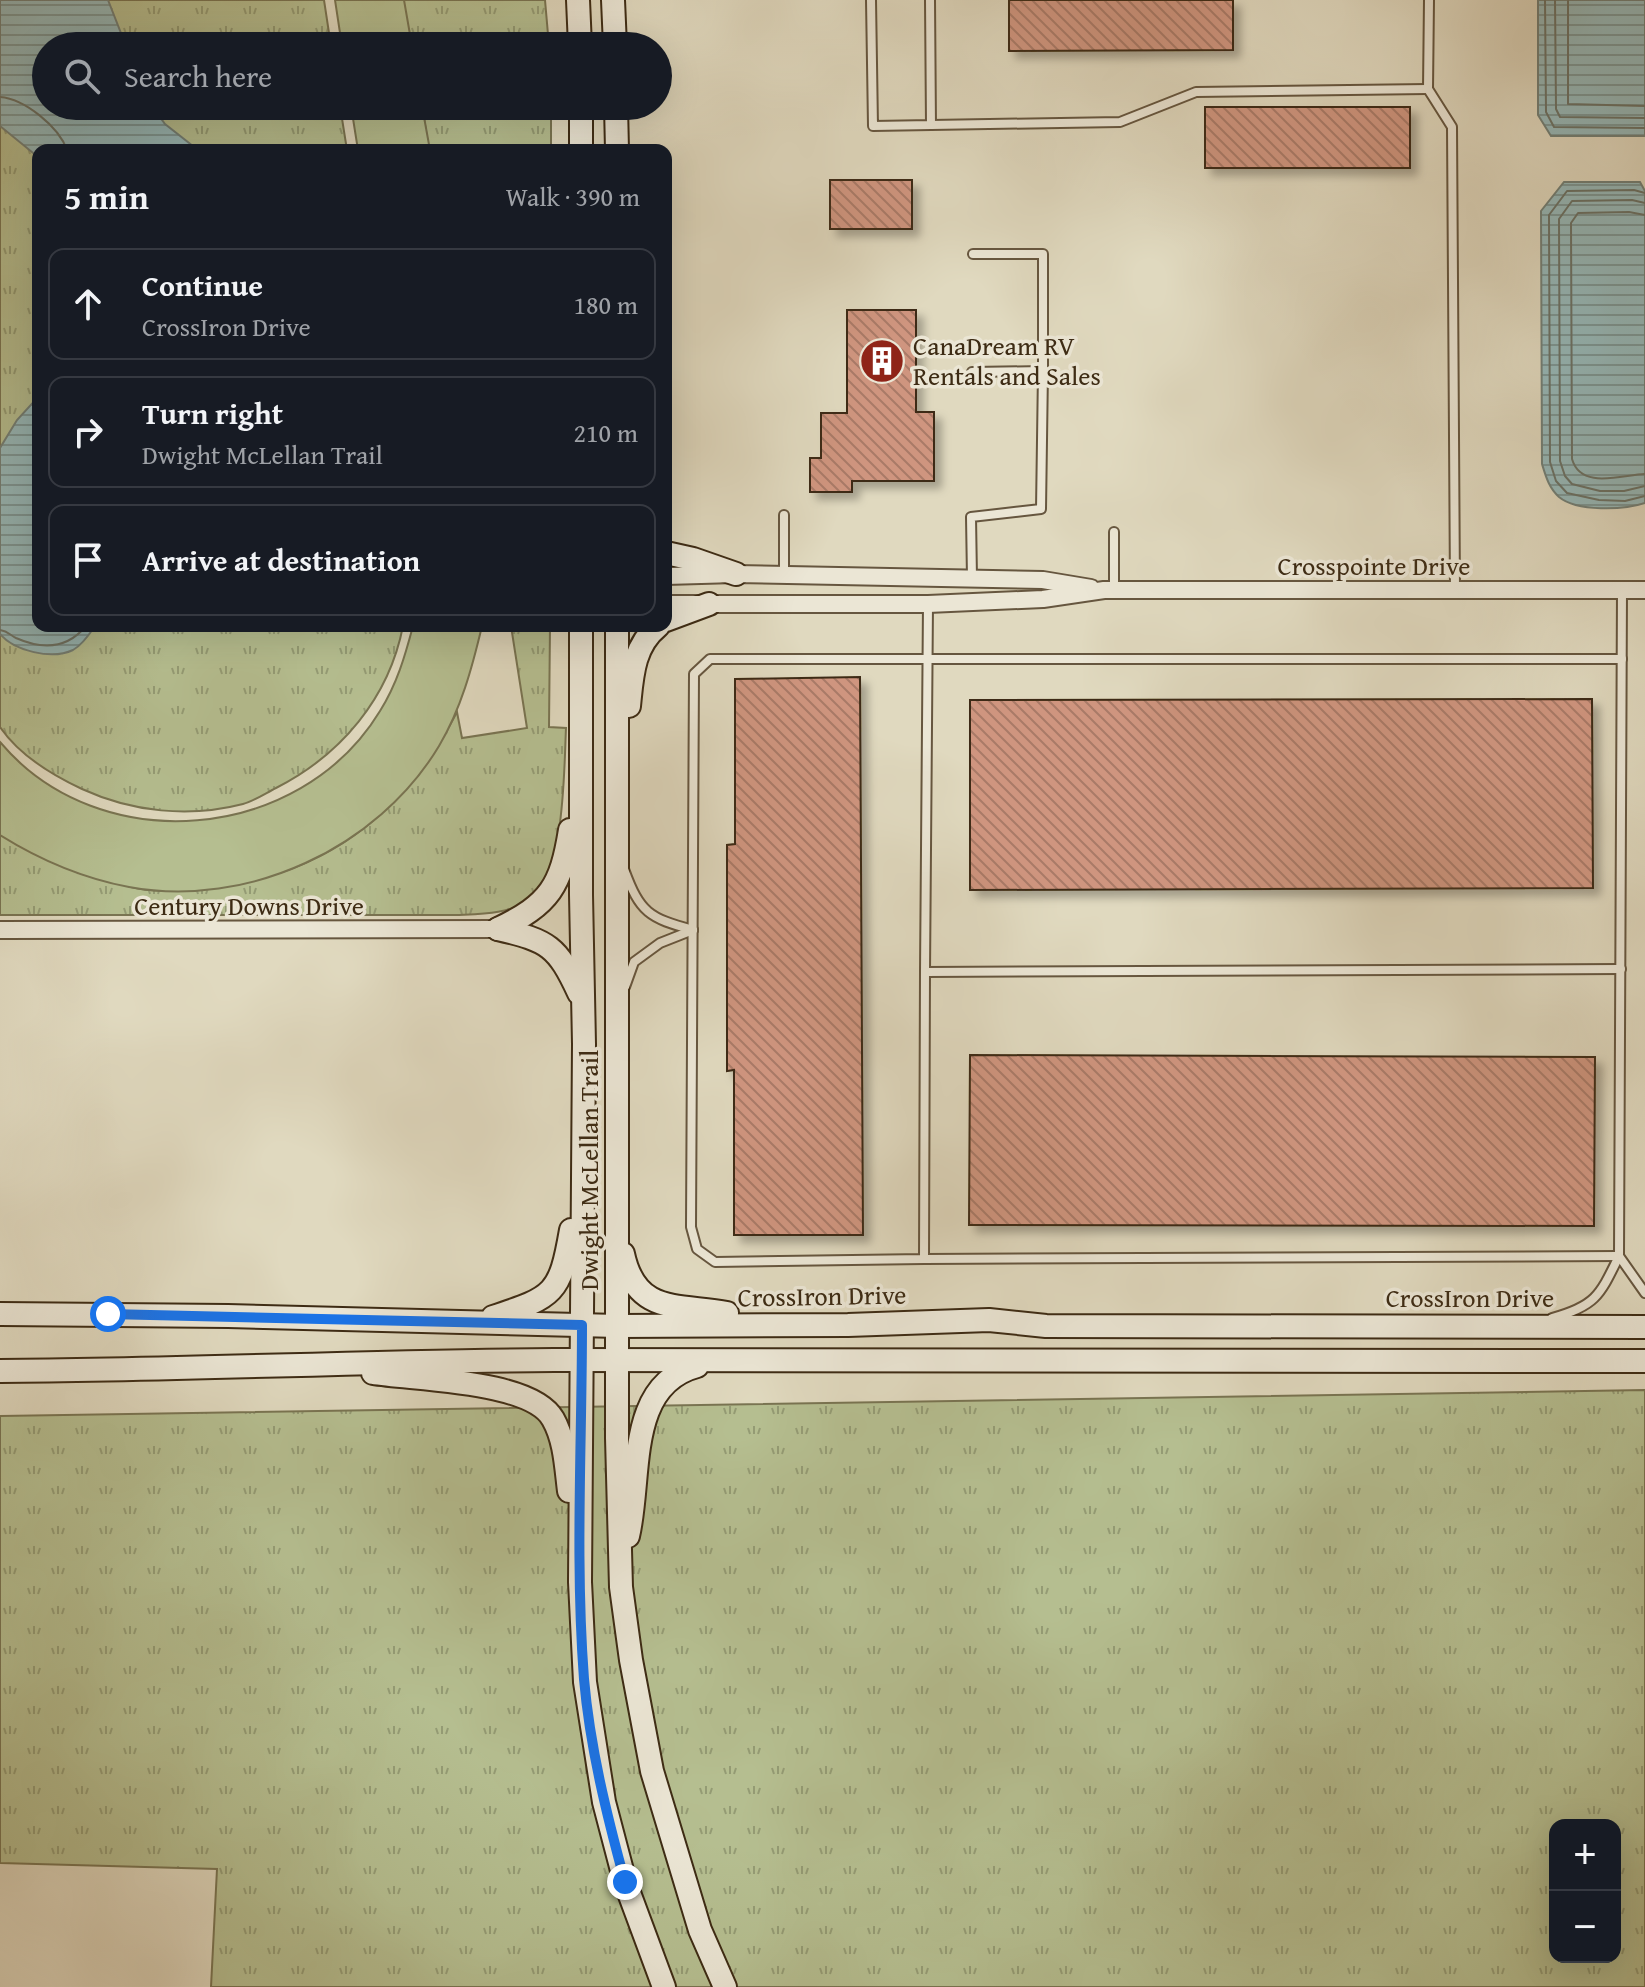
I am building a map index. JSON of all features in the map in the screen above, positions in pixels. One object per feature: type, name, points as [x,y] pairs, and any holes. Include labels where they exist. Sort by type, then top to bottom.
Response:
[{"type":"main road","points":[[578,0],[579,32]]},
{"type":"main road","points":[[613,0],[614,32]]},
{"type":"main road","points":[[581,120],[581,144]]},
{"type":"main road","points":[[616,120],[617,144]]},
{"type":"main road","points":[[672,554],[736,574]]},
{"type":"main road","points":[[672,618],[709,604]]},
{"type":"main road","name":"Dwight McLellan Trail","points":[[581,632],[580,1582],[585,1682],[604,1802],[625,1882],[664,1987]]},
{"type":"main road","name":"Dwight McLellan Trail","points":[[617,632],[620,1568],[631,1660],[652,1771],[700,1930],[725,1987]]},
{"type":"main road","points":[[617,762],[627,722],[633,665],[643,643],[653,632]]},
{"type":"main road","points":[[498,929],[530,914],[557,881],[565,861],[581,766]]},
{"type":"main road","points":[[498,929],[544,942],[559,955],[582,998]]},
{"type":"main road","points":[[475,1324],[534,1304],[559,1280],[582,1186]]},
{"type":"main road","points":[[617,1229],[627,1274],[649,1300],[668,1306],[725,1313],[753,1325]]},
{"type":"main road","name":"CrossIron Drive","points":[[0,1314],[228,1316],[618,1326],[848,1325],[989,1320],[1046,1326],[1645,1327]]},
{"type":"main road","points":[[0,1371],[582,1360],[1645,1361]]},
{"type":"main road","points":[[620,1568],[633,1515],[639,1444],[647,1409],[669,1378],[688,1368],[718,1360]]},
{"type":"main road","points":[[316,1364],[510,1390],[535,1401],[552,1415],[565,1458],[580,1582]]},
{"type":"street","name":"Crosspointe Drive","points":[[672,576],[736,574],[1043,580],[1109,590]]},
{"type":"street","name":"Crosspointe Drive","points":[[672,604],[928,604],[1043,599],[1109,590],[1645,590]]},
{"type":"street","name":"Century Downs Drive","points":[[0,930],[498,929]]},
{"type":"lane","points":[[871,0],[873,126],[1120,122],[1196,92],[1428,89]]},
{"type":"lane","points":[[930,0],[931,125]]},
{"type":"lane","points":[[1429,0],[1428,89],[1452,127],[1455,590]]},
{"type":"lane","points":[[972,578],[971,517],[1041,509],[1043,371],[1043,254],[973,254]]},
{"type":"lane","points":[[972,372],[1043,371]]},
{"type":"lane","points":[[784,515],[784,575]]},
{"type":"lane","points":[[1109,590],[1114,532]]},
{"type":"lane","points":[[1523,1327],[1574,1312],[1594,1301],[1619,1256],[1622,590]]},
{"type":"lane","points":[[924,1259],[928,604]]},
{"type":"lane","points":[[1619,1256],[715,1262],[697,1249],[691,1227],[694,674],[710,659],[1622,659]]},
{"type":"lane","points":[[617,850],[635,899],[657,920],[693,930]]},
{"type":"lane","points":[[617,1006],[634,962],[660,943],[693,930]]},
{"type":"lane","points":[[925,972],[1621,969]]},
{"type":"lane","points":[[1619,1256],[1645,1293]]},
{"type":"green space","points":[[0,0],[324,0],[329,32],[32,32],[32,120],[342,120],[346,144],[32,144],[32,632],[401,632],[386,677],[359,722],[300,775],[243,804],[202,811],[141,808],[101,797],[48,771],[17,747],[0,727]]},
{"type":"green space","points":[[335,0],[404,0],[410,32],[340,32]]},
{"type":"green space","points":[[403,0],[545,0],[548,32],[409,32]]},
{"type":"green space","points":[[353,120],[425,120],[429,144],[357,144]]},
{"type":"green space","points":[[424,120],[551,120],[551,144],[428,144]]},
{"type":"green space","points":[[411,632],[480,632],[454,718],[439,746],[413,782],[381,814],[345,841],[305,863],[263,879],[219,889],[174,891],[129,887],[78,873],[0,835],[0,742],[41,780],[90,806],[143,819],[197,820],[251,810],[301,788],[345,755],[380,711],[404,659]]},
{"type":"green space","points":[[512,632],[550,632],[549,727],[566,728],[560,820],[550,868],[542,886],[530,899],[514,908],[459,915],[0,915],[0,834],[131,887],[148,890],[195,889],[247,882],[286,871],[322,855],[384,811],[411,782],[457,712],[462,738],[527,728]]},
{"type":"green space","points":[[1645,1390],[1645,1987],[211,1987],[217,1869],[0,1863],[0,1416]]},
{"type":"water","points":[[0,0],[108,0],[121,32],[32,32],[32,120],[162,120],[190,144],[32,144],[32,152],[0,126]]},
{"type":"water","points":[[1538,0],[1645,0],[1645,136],[1551,136],[1538,115]]},
{"type":"water","points":[[1564,182],[1640,182],[1645,191],[1645,503],[1601,508],[1567,502],[1553,490],[1542,464],[1541,211]]},
{"type":"water","points":[[32,404],[32,632],[91,632],[76,648],[64,653],[34,652],[14,645],[0,634],[0,448],[17,420]]},
{"type":"building","points":[[1009,0],[1233,0],[1233,50],[1009,51]]},
{"type":"building","points":[[1205,107],[1410,107],[1410,168],[1205,168]]},
{"type":"building","points":[[830,180],[912,180],[912,229],[830,229]]},
{"type":"building","name":"CanaDream RV Rentals and Sales","points":[[847,310],[916,310],[916,412],[934,412],[934,481],[852,481],[852,492],[810,492],[810,458],[821,458],[821,413],[847,413]]},
{"type":"building","points":[[860,677],[863,1235],[734,1235],[734,1070],[727,1071],[727,845],[735,844],[735,679]]},
{"type":"building","points":[[1592,699],[1593,888],[970,890],[970,700]]},
{"type":"building","points":[[970,1055],[1595,1057],[1594,1226],[969,1225]]},
{"type":"place","name":"CanaDream RV Rentals and Sales","points":[[882,361]]},
{"type":"route","points":[[108,1314],[582,1325],[580,1611],[585,1682],[604,1802],[625,1882]]}]
